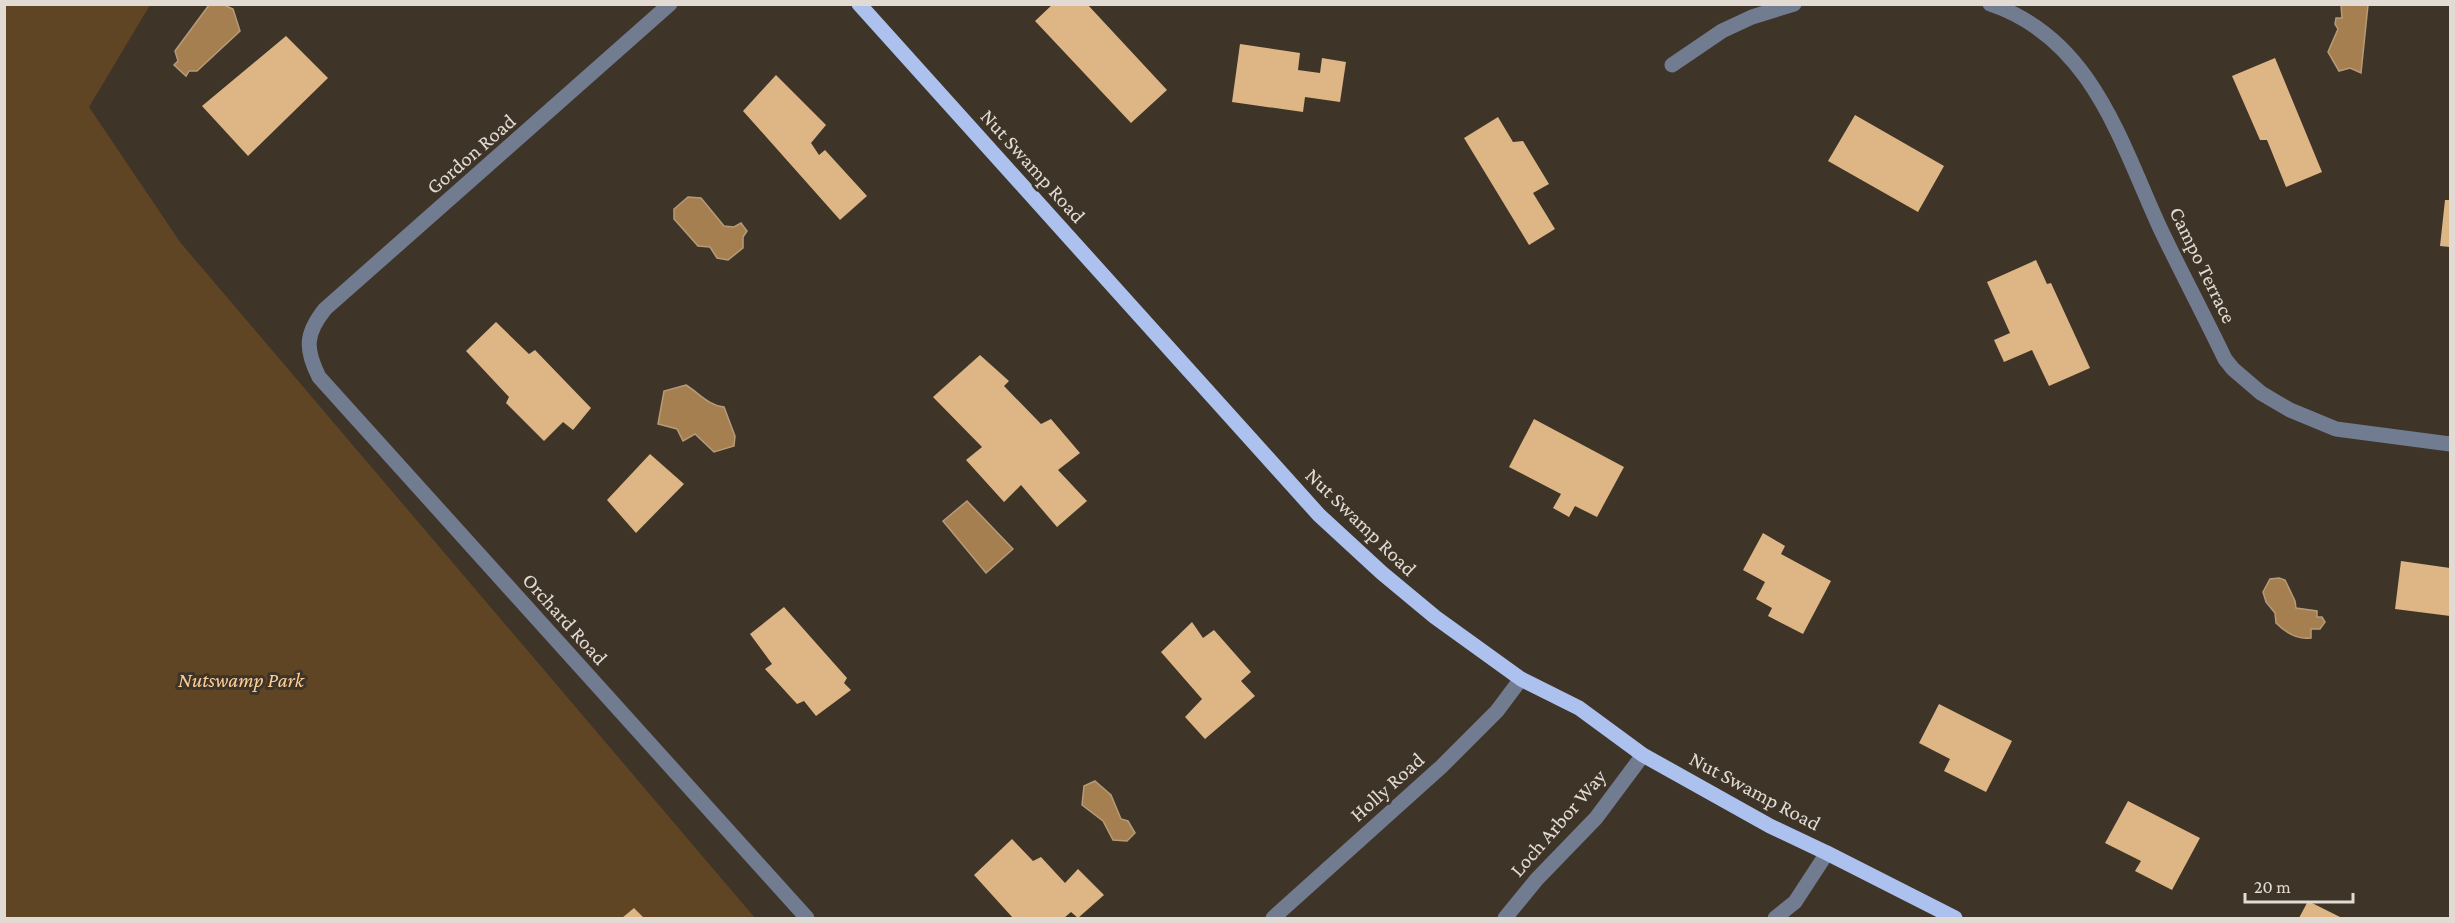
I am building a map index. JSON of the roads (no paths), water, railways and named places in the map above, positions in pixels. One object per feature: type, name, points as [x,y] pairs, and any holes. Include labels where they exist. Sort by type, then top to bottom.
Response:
[{"type":"main road","name":"Nut Swamp Road","points":[[858,4],[1319,515],[1382,573],[1435,617],[1521,680],[1578,708],[1643,755],[1770,826],[1956,918]]},
{"type":"street","name":"Gordon Road","points":[[309,340],[315,321],[325,309],[670,4]]},
{"type":"street","points":[[1672,65],[1722,31],[1752,17],[1794,4]]},
{"type":"street","name":"Campo Terrace","points":[[1990,4],[2038,27],[2077,64],[2104,104],[2161,230],[2225,358],[2233,369],[2261,393],[2290,410],[2336,429],[2451,444]]},
{"type":"street","name":"Orchard Road","points":[[309,340],[309,358],[319,377],[807,918]]},
{"type":"street","name":"Holly Road","points":[[1273,918],[1441,767],[1497,711],[1521,680]]},
{"type":"street","name":"Loch Arbor Way","points":[[1505,918],[1537,879],[1596,818],[1643,755]]},
{"type":"street","points":[[1775,918],[1795,902],[1827,853]]},
{"type":"park label","name":"Nutswamp Park","points":[[241,680]]}]
